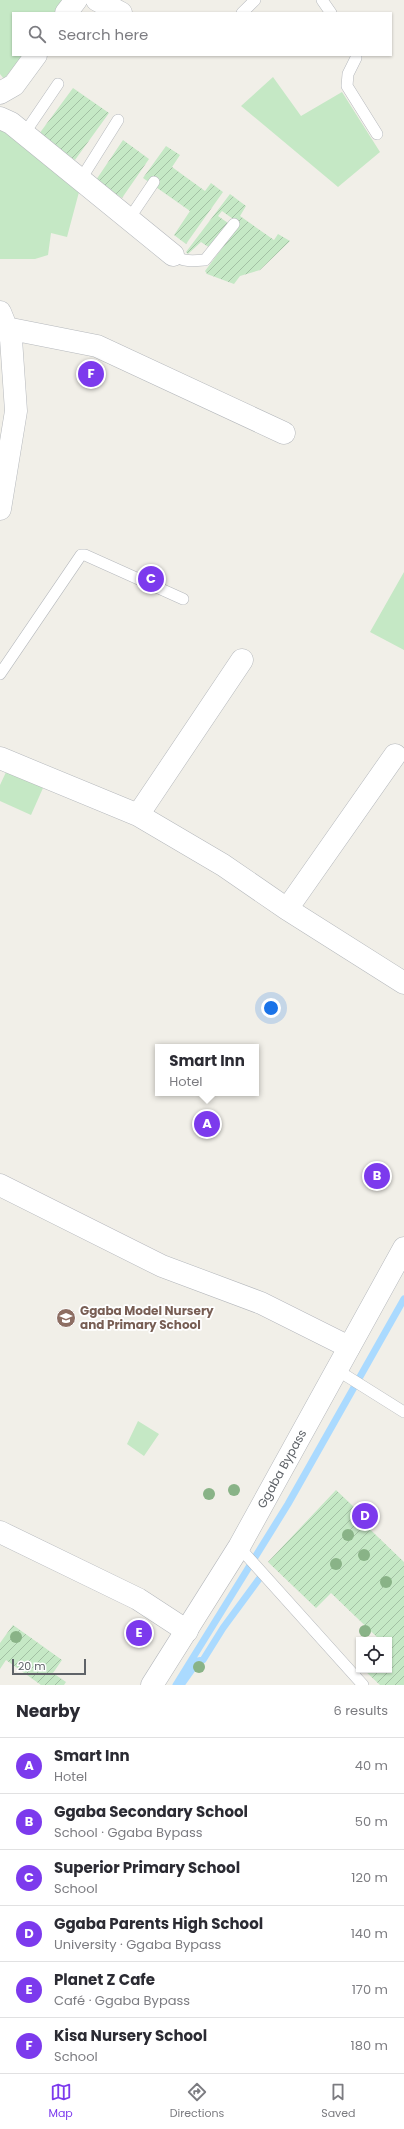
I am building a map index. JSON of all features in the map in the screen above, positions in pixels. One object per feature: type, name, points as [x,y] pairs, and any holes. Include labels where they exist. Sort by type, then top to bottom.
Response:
[{"type":"street","points":[[67,12],[76,0]]},
{"type":"street","points":[[97,0],[118,12]]},
{"type":"street","points":[[0,93],[14,84],[35,56]]},
{"type":"street","points":[[0,118],[11,123],[173,255]]},
{"type":"street","points":[[3,320],[97,346],[284,433]]},
{"type":"street","points":[[0,509],[16,411],[11,339],[3,320]]},
{"type":"street","points":[[138,815],[242,660]]},
{"type":"street","points":[[287,909],[395,755]]},
{"type":"street","points":[[0,758],[138,815],[223,865],[287,909],[404,983]]},
{"type":"street","points":[[0,1185],[162,1266],[262,1303],[349,1346]]},
{"type":"street","name":"Ggaba Bypass","points":[[152,1685],[187,1631],[213,1585],[239,1547],[404,1248]]},
{"type":"street","points":[[0,1532],[138,1599],[187,1631]]},
{"type":"lane","points":[[243,12],[255,0]]},
{"type":"lane","points":[[322,0],[331,12]]},
{"type":"lane","points":[[356,56],[348,74],[346,86],[377,134]]},
{"type":"lane","points":[[24,134],[58,84]]},
{"type":"lane","points":[[81,179],[118,120]]},
{"type":"lane","points":[[129,219],[154,182]]},
{"type":"lane","points":[[173,255],[191,262],[205,260],[234,224]]},
{"type":"lane","points":[[0,674],[81,555],[85,555],[183,599]]},
{"type":"lane","points":[[337,1370],[404,1412]]},
{"type":"lane","points":[[239,1547],[363,1685]]},
{"type":"green space","points":[[0,0],[64,0],[55,12],[12,12],[12,56],[22,56],[4,79],[0,74]]},
{"type":"green space","points":[[273,77],[301,116],[342,92],[380,152],[338,187],[241,106]]},
{"type":"green space","points":[[73,88],[109,113],[75,160],[39,134]]},
{"type":"green space","points":[[0,123],[79,192],[67,237],[51,233],[48,255],[35,259],[0,259]]},
{"type":"green space","points":[[123,140],[149,159],[122,198],[96,180]]},
{"type":"green space","points":[[166,146],[180,155],[172,167],[205,191],[211,183],[223,192],[186,244],[174,235],[190,211],[143,178]]},
{"type":"green space","points":[[230,194],[246,206],[240,216],[274,240],[278,234],[290,241],[260,270],[240,276],[234,284],[207,274],[205,271],[240,224],[222,211],[218,216],[228,223],[210,248],[201,242],[188,254],[186,252]]},
{"type":"green space","points":[[404,572],[404,650],[370,632]]},
{"type":"green space","points":[[7,770],[43,788],[31,815],[0,801],[0,785]]},
{"type":"green space","points":[[138,1421],[159,1434],[144,1456],[127,1444]]},
{"type":"green space","points":[[336,1490],[355,1508],[352,1512],[404,1562],[404,1685],[380,1685],[367,1673],[392,1673],[392,1637],[377,1637],[331,1593],[316,1608],[268,1562]]},
{"type":"green space","points":[[13,1625],[62,1660],[53,1673],[66,1682],[64,1685],[41,1685],[6,1660],[0,1669],[0,1643]]},
{"type":"waterway","points":[[176,1685],[288,1504],[404,1299]]},
{"type":"waterway","points":[[181,1685],[198,1661],[203,1660],[223,1628],[259,1579]]},
{"type":"place","name":"Kisa Nursery School","points":[[91,374]]},
{"type":"place","name":"Superior Primary School","points":[[151,579]]},
{"type":"place","name":"Smart Inn","points":[[207,1124]]},
{"type":"place","name":"Ggaba Secondary School","points":[[377,1176]]},
{"type":"place","name":"Ggaba Model Nursery and Primary School","points":[[66,1318]]},
{"type":"place","name":"Ggaba Parents High School","points":[[365,1516]]},
{"type":"place","name":"Planet Z Cafe","points":[[139,1633]]}]
